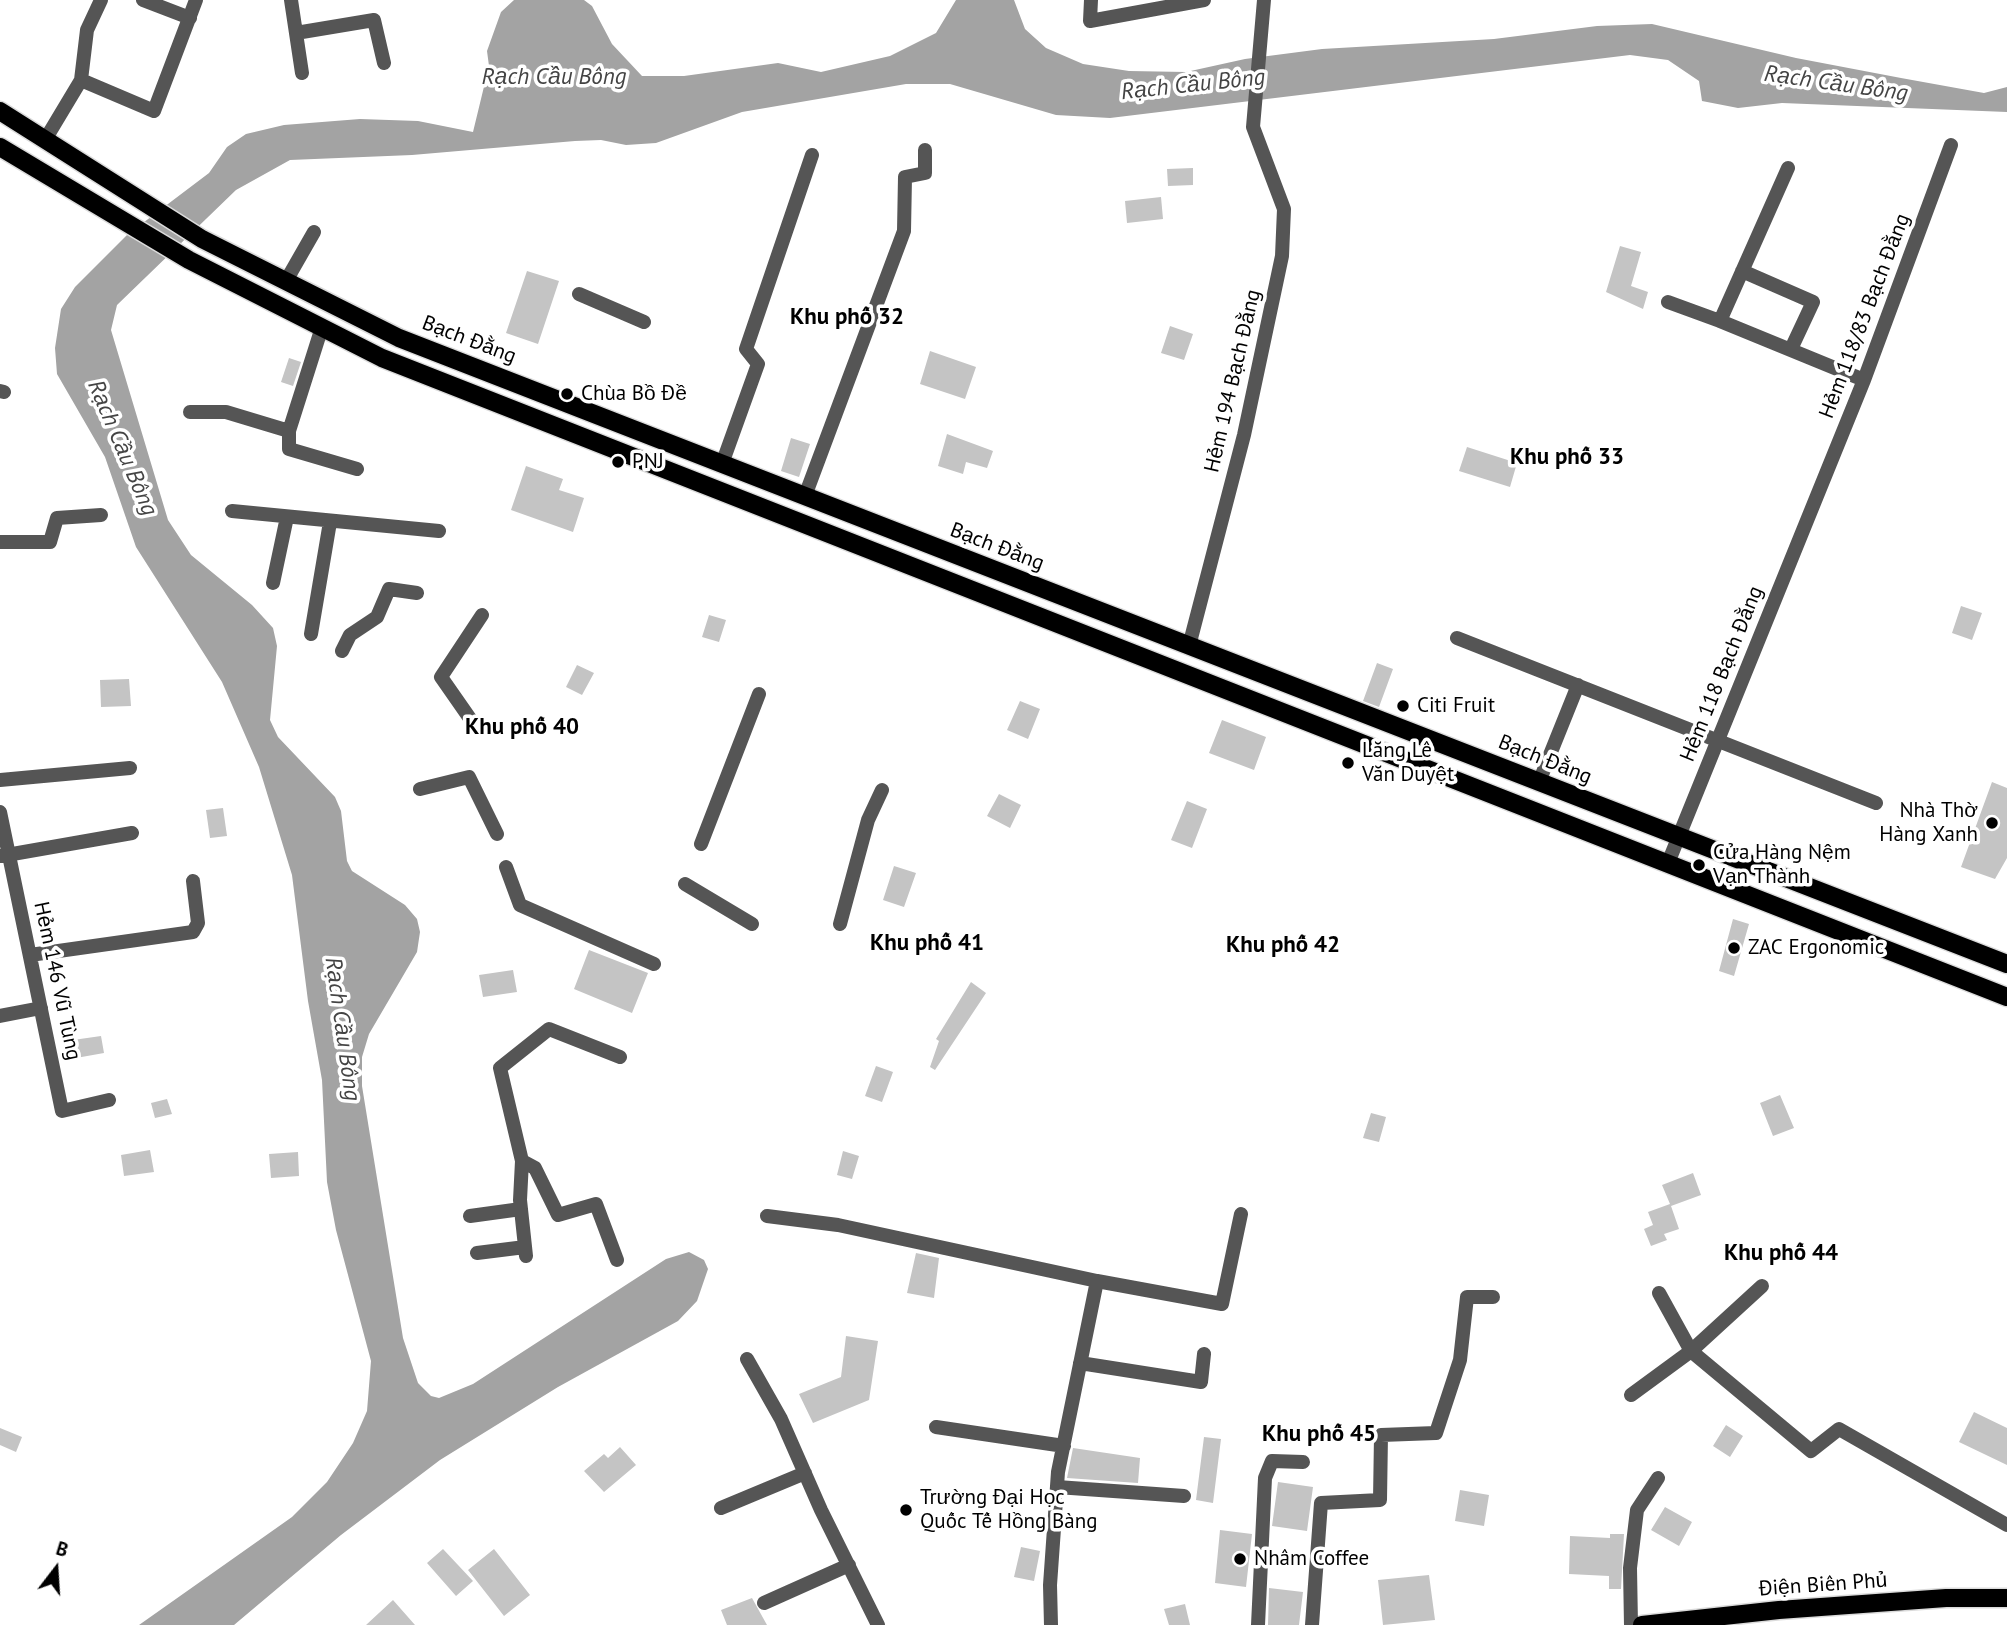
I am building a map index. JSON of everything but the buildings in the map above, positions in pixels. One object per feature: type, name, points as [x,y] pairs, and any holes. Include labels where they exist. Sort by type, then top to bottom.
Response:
[{"type":"main road","name":"Bạch Đằng","points":[[0,111],[202,239],[399,338],[2007,964]]},
{"type":"main road","points":[[0,147],[188,260],[406,368],[2007,997]]},
{"type":"main road","points":[[794,522],[805,496]]},
{"type":"main road","points":[[1179,673],[1189,646]]},
{"type":"main road","points":[[1915,959],[1926,933]]},
{"type":"main road","name":"Điện Biên Phủ","points":[[1642,1625],[1780,1610],[1946,1598],[2007,1598]]},
{"type":"street","points":[[45,140],[80,80],[87,30],[101,0]]},
{"type":"street","points":[[143,0],[190,18]]},
{"type":"street","points":[[80,80],[154,111],[197,0]]},
{"type":"street","points":[[291,0],[302,73]]},
{"type":"street","points":[[1091,0],[1090,21],[1205,0]]},
{"type":"street","name":"Hẻm 194 Bạch Đằng","points":[[1189,646],[1244,435],[1282,257],[1284,209],[1253,127],[1264,0]]},
{"type":"street","points":[[296,33],[374,20],[384,63]]},
{"type":"street","name":"Hẻm 118/83 Bạch Đằng","points":[[1815,501],[1864,380],[1951,145]]},
{"type":"street","points":[[805,496],[904,231],[905,177],[925,173],[925,150]]},
{"type":"street","points":[[722,464],[758,364],[746,349],[812,155]]},
{"type":"street","points":[[1720,321],[1788,168]]},
{"type":"street","points":[[286,281],[314,232]]},
{"type":"street","points":[[1742,271],[1813,302],[1791,349]]},
{"type":"street","points":[[579,294],[644,322]]},
{"type":"street","points":[[1668,302],[1864,380]]},
{"type":"street","points":[[322,327],[289,431],[289,449],[357,470]]},
{"type":"street","points":[[190,412],[226,412],[289,431]]},
{"type":"street","name":"Hẻm 118 Bạch Đằng","points":[[1668,863],[1815,501]]},
{"type":"street","points":[[232,512],[439,531]]},
{"type":"street","points":[[0,542],[50,542],[54,538],[57,518],[101,515]]},
{"type":"street","points":[[273,583],[287,517]]},
{"type":"street","points":[[311,634],[330,522]]},
{"type":"street","points":[[342,652],[349,635],[377,617],[388,589],[417,593]]},
{"type":"street","points":[[471,720],[441,677],[482,615]]},
{"type":"street","points":[[1457,638],[1877,803]]},
{"type":"street","points":[[1539,782],[1578,685]]},
{"type":"street","points":[[701,844],[759,694]]},
{"type":"street","points":[[0,780],[130,768]]},
{"type":"street","points":[[420,789],[469,777],[497,834]]},
{"type":"street","points":[[840,924],[868,820],[882,790]]},
{"type":"street","name":"Hẻm 146 Vũ Tùng","points":[[0,812],[4,855],[30,955],[62,1111],[109,1100]]},
{"type":"street","points":[[4,855],[132,833]]},
{"type":"street","points":[[506,867],[520,905],[654,964]]},
{"type":"street","points":[[30,955],[193,932],[198,923],[193,881]]},
{"type":"street","points":[[685,884],[752,924]]},
{"type":"street","points":[[0,1016],[41,1008]]},
{"type":"street","points":[[477,1253],[526,1251],[521,1209],[522,1161],[500,1068],[549,1028],[621,1057]]},
{"type":"street","points":[[522,1161],[535,1168],[558,1215],[596,1204],[617,1260]]},
{"type":"street","points":[[470,1216],[521,1209]]},
{"type":"street","points":[[767,1216],[838,1225],[1097,1281],[1222,1304],[1241,1214]]},
{"type":"street","points":[[1051,1625],[1050,1586],[1057,1488],[1097,1281]]},
{"type":"street","points":[[1631,1395],[1690,1351],[1762,1286]]},
{"type":"street","points":[[1659,1293],[1690,1351],[1811,1451],[1839,1429],[2007,1525]]},
{"type":"street","points":[[1312,1625],[1321,1503],[1380,1500],[1381,1435],[1436,1433],[1460,1360],[1467,1297],[1493,1297]]},
{"type":"street","points":[[1080,1363],[1201,1382],[1204,1354]]},
{"type":"street","points":[[747,1359],[780,1419],[878,1625]]},
{"type":"street","points":[[936,1427],[1064,1446]]},
{"type":"street","points":[[1258,1625],[1265,1478],[1272,1461],[1303,1462]]},
{"type":"street","points":[[721,1507],[805,1473]]},
{"type":"street","points":[[1631,1625],[1630,1568],[1637,1510],[1658,1478]]},
{"type":"street","points":[[1057,1488],[1184,1496]]},
{"type":"street","points":[[764,1603],[849,1566]]},
{"type":"water","name":"Rạch Cầu Bông","points":[[514,0],[584,0],[592,6],[612,44],[642,76],[684,76],[778,63],[821,72],[890,56],[936,33],[956,0],[1014,0],[1025,29],[1046,48],[1083,64],[1129,71],[1186,72],[1245,59],[1322,49],[1494,39],[1597,26],[1652,24],[1796,58],[1984,93],[2007,87],[2007,112],[1782,103],[1738,108],[1702,101],[1699,81],[1668,60],[1630,55],[1110,118],[1056,115],[950,84],[906,84],[742,112],[656,143],[626,145],[601,140],[575,141],[412,155],[290,160],[236,190],[117,305],[111,330],[168,520],[191,555],[252,605],[273,628],[277,646],[270,720],[278,737],[335,797],[341,811],[347,861],[352,871],[405,905],[417,919],[420,932],[417,952],[369,1034],[362,1057],[362,1086],[403,1338],[418,1383],[431,1396],[439,1398],[473,1384],[666,1259],[689,1252],[704,1260],[708,1269],[697,1301],[678,1321],[558,1387],[440,1460],[341,1535],[234,1625],[139,1625],[292,1517],[327,1482],[353,1443],[367,1411],[371,1361],[336,1230],[327,1182],[322,1080],[308,1001],[292,875],[259,767],[222,682],[136,547],[105,457],[57,374],[55,348],[61,309],[75,287],[127,235],[209,173],[227,147],[246,134],[284,125],[360,119],[418,121],[473,132],[489,66],[487,51],[501,12]]},
{"type":"place","name":"Chùa Bồ Đề","points":[[567,394]]},
{"type":"place","name":"PNJ","points":[[618,462]]},
{"type":"place","name":"Citi Fruit","points":[[1403,706]]},
{"type":"place","name":"Lăng Lê Văn Duyệt","points":[[1348,763]]},
{"type":"place","name":"Nhà Thờ Hàng Xanh","points":[[1992,823]]},
{"type":"place","name":"Cửa Hàng Nệm Vạn Thành","points":[[1699,865]]},
{"type":"place","name":"ZAC Ergonomic","points":[[1734,948]]},
{"type":"place","name":"Trường Đại Học Quốc Tế Hồng Bàng","points":[[906,1510]]},
{"type":"place","name":"Nhâm Coffee","points":[[1240,1559]]},
{"type":"district","name":"Khu phố 32","points":[[847,317]]},
{"type":"district","name":"Khu phố 33","points":[[1567,457]]},
{"type":"district","name":"Khu phố 40","points":[[522,727]]},
{"type":"district","name":"Khu phố 41","points":[[927,943]]},
{"type":"district","name":"Khu phố 42","points":[[1283,945]]},
{"type":"district","name":"Khu phố 44","points":[[1781,1253]]},
{"type":"district","name":"Khu phố 45","points":[[1319,1434]]}]
